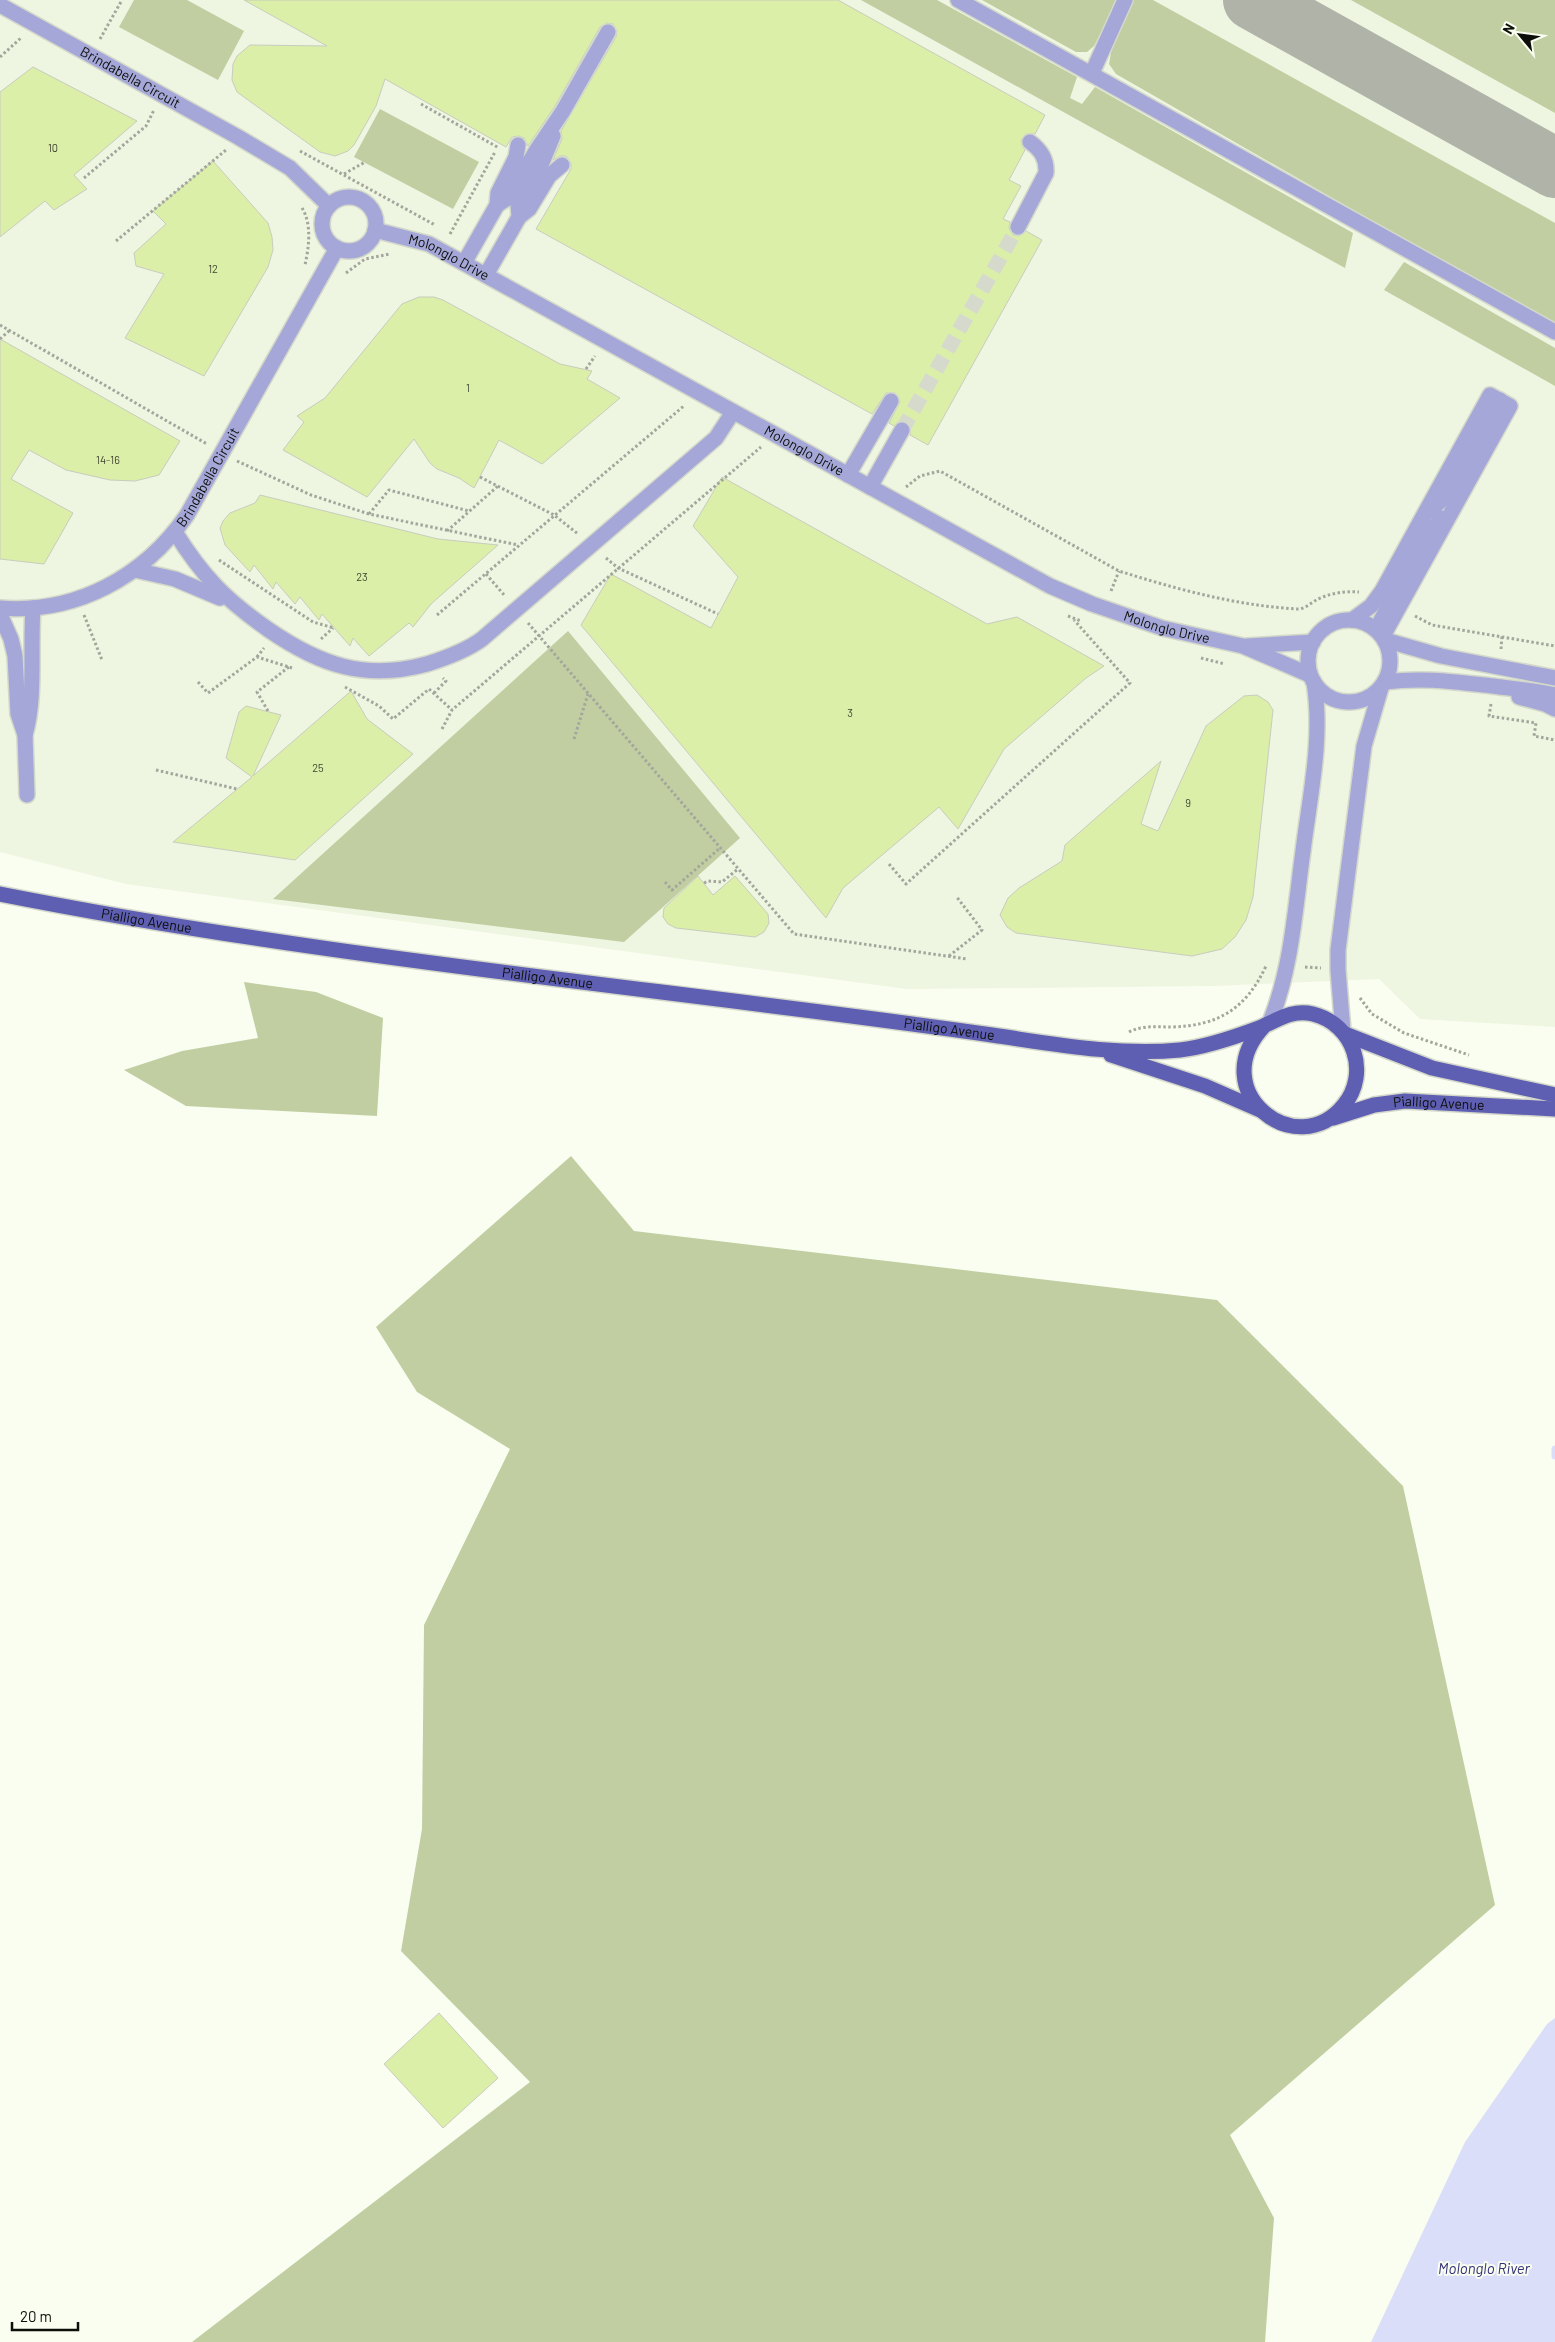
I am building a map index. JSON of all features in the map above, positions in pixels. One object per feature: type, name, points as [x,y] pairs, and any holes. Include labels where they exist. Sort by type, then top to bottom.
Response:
[{"type":"main road","name":"Pialligo Avenue","points":[[0,894],[213,932],[327,949],[828,1012],[1095,1050],[1183,1049],[1203,1045],[1267,1024]]},
{"type":"main road","points":[[1302,1013],[1324,1018],[1344,1032],[1350,1042],[1357,1062],[1356,1082],[1353,1092],[1341,1109],[1325,1121],[1314,1125],[1290,1126],[1269,1117],[1260,1110],[1247,1090],[1244,1067],[1250,1044],[1267,1024],[1291,1014],[1302,1013]]},
{"type":"main road","name":"Pialligo Avenue","points":[[1344,1032],[1432,1068],[1555,1095]]},
{"type":"main road","name":"Pialligo Avenue","points":[[1095,1050],[1205,1086],[1260,1110]]},
{"type":"main road","name":"Pialligo Avenue","points":[[1325,1121],[1365,1108],[1405,1101],[1555,1110]]},
{"type":"street","points":[[958,0],[1555,332]]},
{"type":"street","points":[[1092,73],[1125,0]]},
{"type":"street","name":"Brindabella Circuit","points":[[0,5],[238,137],[290,168],[330,206]]},
{"type":"street","points":[[497,205],[508,198],[563,111],[608,32]]},
{"type":"street","points":[[519,217],[518,204],[539,170],[563,111]]},
{"type":"street","points":[[1018,227],[1046,173],[1046,163],[1042,154],[1030,142]]},
{"type":"street","points":[[464,263],[497,205],[498,193],[517,151]]},
{"type":"street","points":[[486,275],[519,217],[529,209],[549,176],[562,165]]},
{"type":"street","points":[[347,197],[357,198],[366,203],[373,211],[376,220],[375,230],[372,237],[362,248],[347,251],[337,248],[325,235],[322,225],[324,215],[330,206],[338,200],[347,197]]},
{"type":"street","name":"Molonglo Drive","points":[[375,230],[429,244],[1050,586],[1092,604],[1171,630],[1243,646],[1312,678]]},
{"type":"street","name":"Brindabella Circuit","points":[[0,608],[33,608],[68,603],[92,594],[135,570],[175,532],[187,515],[337,248]]},
{"type":"street","points":[[1352,620],[1371,606],[1378,597],[1420,521],[1500,400],[1452,511],[1399,607],[1381,635]]},
{"type":"street","points":[[848,475],[891,401]]},
{"type":"street","points":[[135,570],[162,575],[192,584],[233,604],[306,653],[348,668],[388,672],[410,668],[452,656],[472,647],[716,438],[733,412]]},
{"type":"street","points":[[870,487],[902,430]]},
{"type":"street","points":[[1344,1032],[1338,970],[1364,746],[1390,665],[1389,648],[1381,635],[1389,602],[1426,535],[1434,525],[1452,511]]},
{"type":"street","points":[[175,532],[207,578],[233,604]]},
{"type":"street","points":[[25,735],[32,714],[31,643],[33,608]]},
{"type":"street","points":[[0,614],[13,646],[18,714],[25,735],[27,795]]},
{"type":"street","points":[[1267,1024],[1283,987],[1288,965],[1317,744],[1317,704],[1308,664],[1313,642],[1320,632],[1329,625],[1340,621],[1361,621],[1381,635],[1441,656],[1555,678]]},
{"type":"street","name":"Molonglo Drive","points":[[1243,646],[1313,642]]},
{"type":"street","points":[[1312,678],[1322,692],[1333,699],[1346,702],[1359,701],[1371,696],[1383,685],[1427,678],[1519,688],[1555,698]]},
{"type":"path","points":[[100,39],[122,0]]},
{"type":"path","points":[[0,57],[25,35]]},
{"type":"path","points":[[421,104],[498,147],[517,151]]},
{"type":"path","points":[[84,178],[146,126],[155,107]]},
{"type":"path","points":[[450,234],[498,147]]},
{"type":"path","points":[[116,241],[228,148]]},
{"type":"path","points":[[343,174],[365,162]]},
{"type":"path","points":[[300,205],[305,212],[308,231],[308,251],[303,271]]},
{"type":"path","points":[[340,279],[365,260],[392,253]]},
{"type":"path","points":[[0,324],[222,453],[311,495],[369,514],[518,545]]},
{"type":"path","points":[[0,339],[10,330]]},
{"type":"path","points":[[586,370],[596,356]]},
{"type":"path","points":[[437,615],[685,405]]},
{"type":"path","points":[[442,728],[452,710],[762,447]]},
{"type":"path","points":[[906,487],[920,476],[940,471],[1119,571],[1149,581],[1242,602],[1300,609],[1327,596],[1341,593],[1366,592],[1378,597]]},
{"type":"path","points":[[480,477],[554,515]]},
{"type":"path","points":[[447,531],[498,486]]},
{"type":"path","points":[[369,514],[389,490],[469,511]]},
{"type":"path","points":[[216,557],[312,622],[334,628],[257,692],[268,711]]},
{"type":"path","points":[[618,568],[718,614]]},
{"type":"path","points":[[486,574],[794,934],[967,959]]},
{"type":"path","points":[[1399,607],[1432,625],[1555,646]]},
{"type":"path","points":[[77,616],[92,611]]},
{"type":"path","points":[[84,614],[102,660]]},
{"type":"path","points":[[889,864],[906,884],[1130,683],[1074,619]]},
{"type":"path","points":[[198,682],[208,694],[258,657],[266,646],[259,642]]},
{"type":"path","points":[[258,657],[297,669]]},
{"type":"path","points":[[338,683],[379,706],[393,719],[429,688],[452,710]]},
{"type":"path","points":[[574,740],[588,694]]},
{"type":"path","points":[[156,770],[237,789]]},
{"type":"path","points":[[665,882],[672,890],[720,848]]},
{"type":"path","points":[[704,883],[708,881],[722,882],[738,869]]},
{"type":"path","points":[[948,956],[982,930],[956,896]]},
{"type":"path","points":[[1095,1050],[1138,1027],[1186,1026],[1211,1022],[1235,1009],[1255,990],[1268,963],[1338,970]]},
{"type":"path","points":[[1358,994],[1372,1014],[1404,1033],[1471,1056]]},
{"type":"shaded area","points":[[0,0],[1555,0],[1555,1027],[1420,1019],[1379,979],[1214,986],[906,989],[126,884],[0,852]]},
{"type":"green space","points":[[134,0],[187,0],[244,31],[218,80],[119,27]]},
{"type":"green space","points":[[861,0],[937,0],[1077,77],[1070,98],[1082,104],[1095,87],[1353,233],[1345,268]]},
{"type":"green space","points":[[982,0],[1118,0],[1094,46],[1087,52],[1076,52]]},
{"type":"green space","points":[[1133,0],[1153,0],[1555,223],[1555,323],[1416,246],[1116,74],[1109,64],[1112,47]]},
{"type":"green space","points":[[1351,0],[1555,0],[1555,113]]},
{"type":"green space","points":[[380,109],[479,162],[453,209],[354,157]]},
{"type":"green space","points":[[1404,262],[1555,348],[1555,386],[1384,290]]},
{"type":"green space","points":[[568,631],[740,838],[624,942],[273,899]]},
{"type":"green space","points":[[244,982],[316,992],[383,1018],[377,1116],[186,1106],[124,1070],[182,1051],[258,1038]]},
{"type":"green space","points":[[571,1156],[634,1231],[1217,1300],[1403,1486],[1495,1905],[1230,2135],[1274,2218],[1265,2342],[192,2342],[530,2082],[401,1951],[422,1829],[424,1625],[510,1449],[417,1392],[376,1327]]},
{"type":"water","name":"Molonglo River","points":[[1555,2018],[1555,2342],[1371,2342],[1465,2142],[1547,2024]]},
{"type":"building","points":[[244,0],[838,0],[1045,115],[1035,134],[1026,134],[1021,140],[1025,150],[1009,180],[1021,186],[1003,219],[1010,222],[1009,228],[1013,235],[1019,236],[1026,231],[1042,240],[928,445],[910,435],[910,426],[906,422],[898,422],[894,426],[889,423],[900,402],[895,393],[886,393],[872,414],[536,229],[571,169],[571,163],[566,156],[560,156],[553,160],[562,139],[561,131],[616,37],[617,31],[613,24],[607,23],[600,27],[555,106],[528,146],[524,138],[519,136],[512,137],[506,147],[385,79],[376,106],[354,145],[348,151],[335,156],[320,152],[237,92],[232,80],[233,64],[237,56],[250,45],[327,46]]},
{"type":"building","points":[[33,67],[137,121],[74,175],[87,189],[54,210],[45,201],[0,237],[0,92]]},
{"type":"building","points":[[213,161],[268,223],[273,250],[268,267],[204,376],[125,338],[164,274],[136,266],[134,253],[166,224],[153,211]]},
{"type":"building","points":[[419,297],[434,297],[443,300],[560,364],[592,371],[587,379],[620,398],[542,464],[499,440],[474,488],[459,478],[437,469],[430,463],[414,439],[367,497],[283,450],[304,422],[297,416],[325,398],[402,304]]},
{"type":"building","points":[[0,339],[180,441],[159,475],[135,481],[110,480],[66,470],[29,450],[11,479],[73,513],[44,564],[0,559]]},
{"type":"building","points":[[722,477],[987,624],[1017,617],[1104,666],[1086,678],[1004,749],[958,829],[939,807],[843,888],[826,918],[581,625],[611,574],[711,628],[738,577],[693,526]]},
{"type":"building","points":[[260,495],[438,539],[498,545],[431,604],[413,627],[409,623],[369,656],[353,638],[350,646],[322,614],[319,620],[300,597],[295,604],[276,582],[273,589],[254,565],[250,572],[225,545],[220,528],[223,521],[230,513],[255,503]]},
{"type":"building","points":[[351,691],[367,719],[413,754],[295,860],[173,842],[252,777],[226,758],[239,712],[246,706],[281,715],[253,776]]},
{"type":"building","points":[[1257,695],[1268,702],[1273,710],[1253,897],[1246,920],[1235,937],[1222,949],[1192,956],[1016,933],[1007,927],[1000,915],[1008,898],[1019,888],[1062,861],[1065,845],[1161,761],[1141,824],[1158,831],[1206,726],[1244,696]]},
{"type":"building","points":[[698,876],[713,895],[735,876],[768,914],[769,923],[764,932],[755,937],[676,928],[668,924],[663,917],[664,908]]},
{"type":"building","points":[[439,2013],[498,2078],[443,2128],[384,2064]]},
{"type":"waterway","points":[[1555,1449],[1555,1456]]},
{"type":"taxiway","points":[[1253,0],[1555,168]]},
{"type":"tunnel","points":[[902,430],[1018,227]]}]
